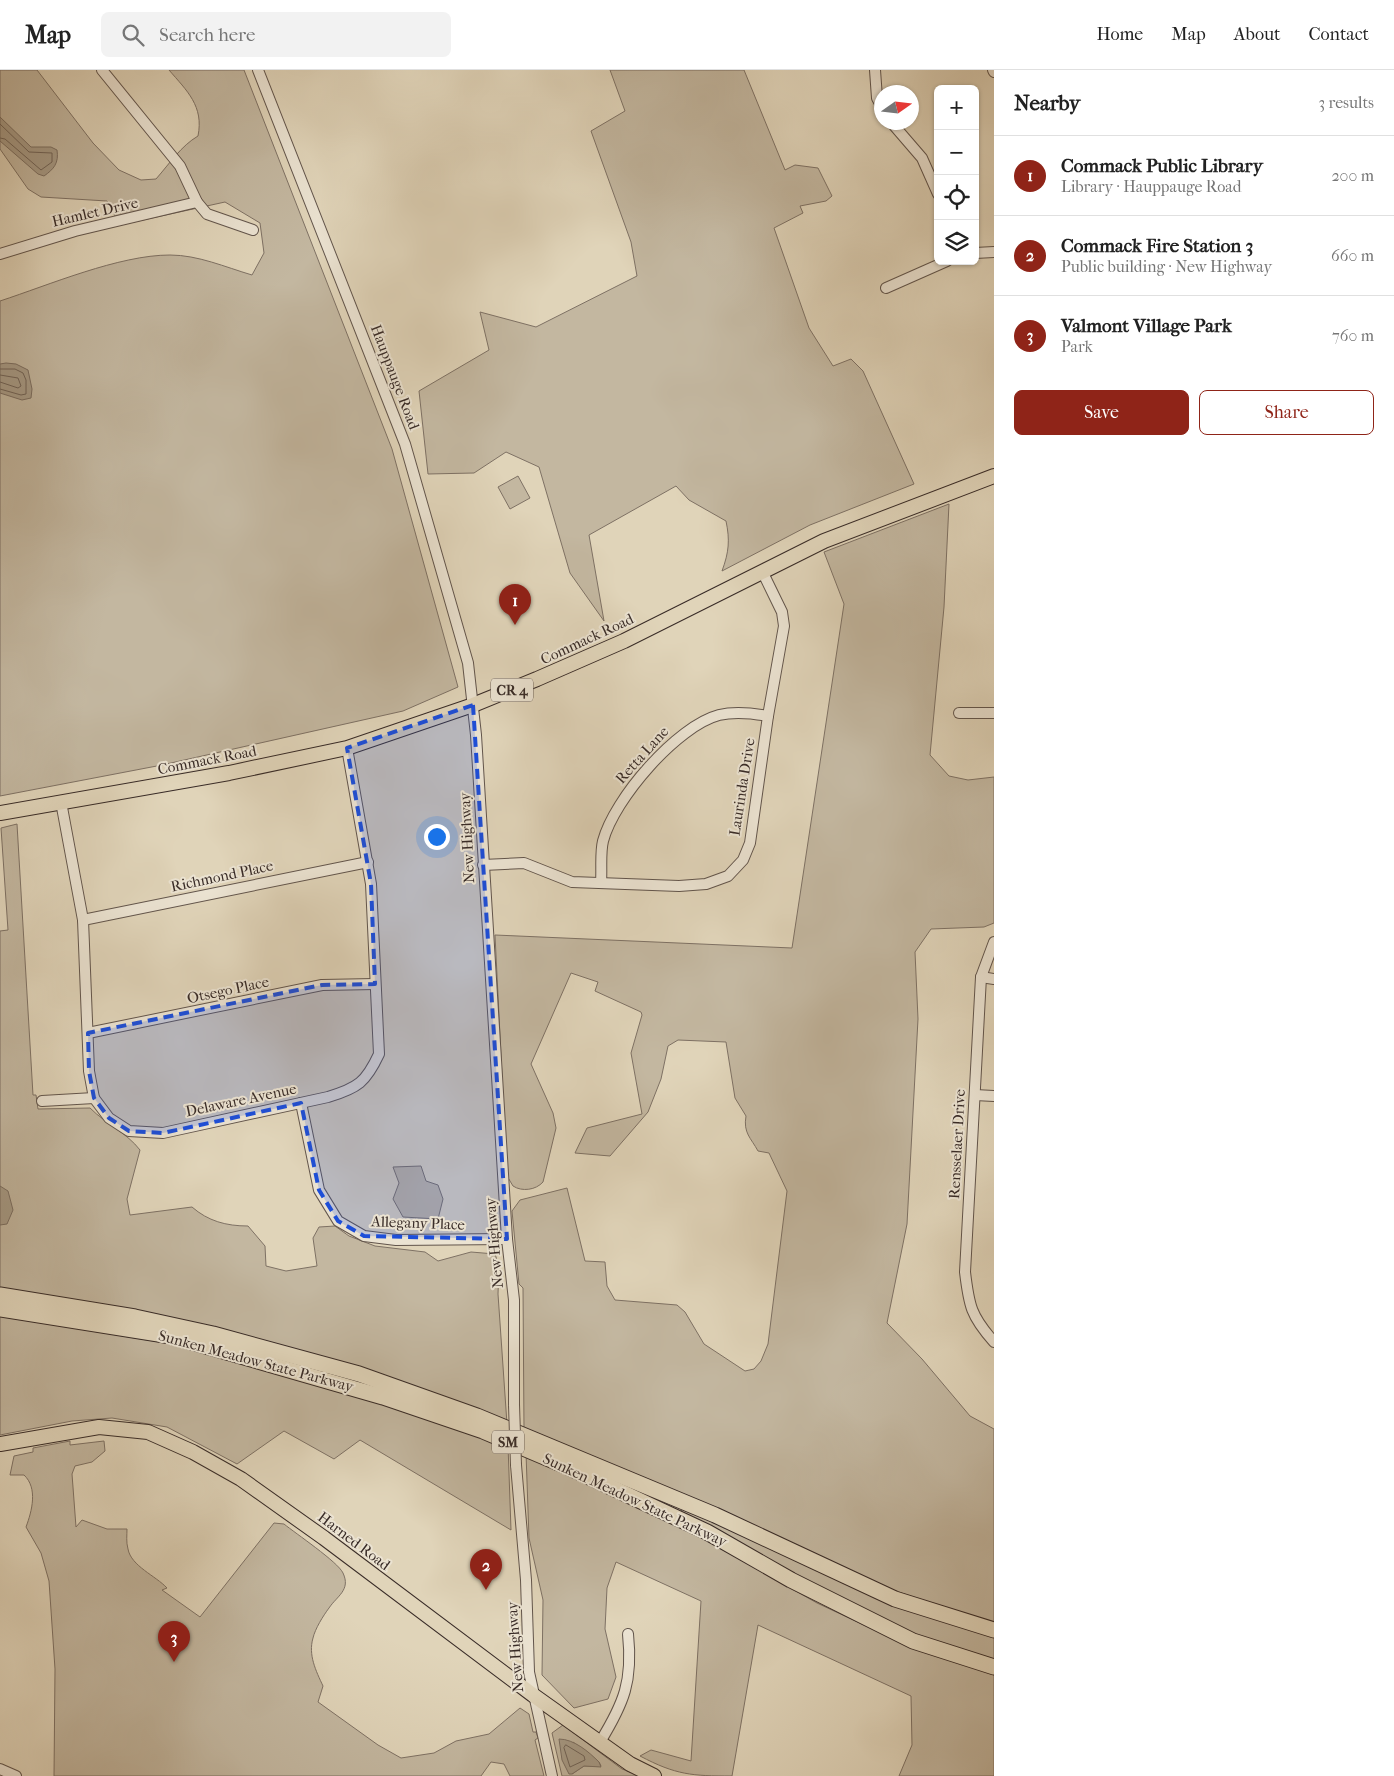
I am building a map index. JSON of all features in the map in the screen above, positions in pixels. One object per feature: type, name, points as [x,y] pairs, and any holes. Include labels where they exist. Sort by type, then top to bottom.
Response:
[{"type":"highway","name":"Sunken Meadow State Parkway","points":[[0,1295],[135,1317],[213,1334],[377,1380],[476,1416],[715,1515],[895,1599],[994,1630]]},
{"type":"highway","name":"Sunken Meadow State Parkway","points":[[0,1309],[171,1336],[383,1396],[483,1432],[568,1467],[706,1532],[791,1580],[913,1641],[994,1667]]},
{"type":"main road","name":"Commack Road","points":[[0,813],[229,773],[346,748],[473,705],[624,641],[824,540],[994,476]]},
{"type":"main road","name":"Harned Road","points":[[0,1444],[99,1427],[148,1432],[193,1452],[240,1479],[324,1538],[533,1696],[630,1764],[654,1776]]},
{"type":"street","points":[[102,70],[180,166],[198,202],[211,216],[254,230]]},
{"type":"street","name":"Hauppauge Road","points":[[258,70],[405,444],[468,663],[473,705]]},
{"type":"street","points":[[875,70],[876,85]]},
{"type":"street","points":[[898,130],[922,158],[934,185]]},
{"type":"street","name":"Hamlet Drive","points":[[0,254],[75,231],[198,202]]},
{"type":"street","points":[[979,254],[994,252]]},
{"type":"street","points":[[886,288],[938,265]]},
{"type":"street","name":"Laurinda Drive","points":[[483,865],[524,863],[572,882],[680,886],[706,884],[728,876],[742,860],[750,842],[768,716],[784,626],[782,612],[762,571]]},
{"type":"street","name":"New Highway","points":[[473,705],[507,1239],[514,1300],[516,1465],[526,1580],[529,1672],[552,1776]]},
{"type":"street","name":"Retta Lane","points":[[602,883],[603,842],[613,813],[637,782],[680,735],[702,722],[719,715],[753,713],[768,716]]},
{"type":"street","points":[[959,713],[994,714]]},
{"type":"street","name":"Delaware Avenue","points":[[61,802],[82,920],[89,1071],[94,1098],[109,1118],[129,1131],[163,1133],[301,1103],[354,1089],[370,1074],[379,1054],[371,884],[346,748]]},
{"type":"street","name":"Richmond Place","points":[[82,920],[368,862]]},
{"type":"street","name":"Rensselaer Drive","points":[[994,942],[981,977],[965,1272],[968,1300],[977,1324],[994,1342]]},
{"type":"street","points":[[981,977],[994,979]]},
{"type":"street","name":"Otsego Place","points":[[88,1034],[322,985],[375,984]]},
{"type":"street","points":[[975,1095],[994,1096]]},
{"type":"street","points":[[42,1101],[94,1098]]},
{"type":"street","name":"Allegany Place","points":[[301,1103],[319,1190],[338,1220],[364,1236],[396,1240],[507,1239]]},
{"type":"street","points":[[600,1742],[614,1720],[628,1686],[630,1659],[628,1634]]},
{"type":"street","points":[[0,1769],[16,1776]]},
{"type":"highlighted area","points":[[473,705],[507,1239],[364,1236],[338,1221],[319,1190],[301,1103],[163,1133],[129,1131],[109,1118],[94,1098],[89,1071],[88,1033],[322,985],[375,984],[371,884],[347,748]]},
{"type":"shaded area","points":[[0,70],[37,70],[93,143],[119,170],[141,180],[156,179],[181,150],[198,136],[199,116],[196,107],[188,92],[169,70],[244,70],[392,449],[458,687],[403,711],[162,765],[0,796],[0,301],[107,265],[150,256],[191,257],[252,275],[264,253],[260,223],[225,202],[120,225],[107,201],[41,197],[28,189],[0,149]]},
{"type":"shaded area","points":[[610,70],[744,70],[785,170],[795,165],[818,168],[832,196],[826,201],[800,206],[803,213],[774,228],[809,328],[833,366],[851,359],[863,371],[914,484],[810,525],[722,571],[728,546],[726,521],[689,500],[676,486],[589,535],[604,621],[570,573],[539,467],[506,452],[474,473],[428,474],[419,391],[489,350],[480,312],[536,327],[637,276],[631,242],[591,131],[625,111]]},
{"type":"shaded area","points":[[518,476],[530,498],[510,509],[498,487]]},
{"type":"shaded area","points":[[949,504],[944,607],[930,755],[949,776],[968,780],[994,777],[994,923],[984,927],[931,929],[915,952],[918,1019],[907,1224],[887,1323],[922,1359],[970,1416],[994,1429],[994,1625],[887,1588],[542,1435],[524,1430],[523,1288],[519,1284],[512,1211],[520,1200],[567,1188],[585,1261],[605,1262],[607,1286],[615,1300],[677,1305],[685,1312],[704,1344],[745,1371],[754,1369],[761,1361],[768,1344],[787,1191],[769,1153],[758,1151],[750,1139],[745,1122],[746,1116],[735,1098],[726,1042],[678,1040],[668,1046],[661,1079],[648,1112],[610,1156],[575,1153],[587,1128],[642,1114],[631,1053],[642,1015],[641,1012],[595,991],[598,982],[571,973],[531,1064],[553,1113],[556,1128],[543,1182],[537,1187],[529,1189],[520,1189],[513,1186],[507,1176],[495,935],[792,948],[844,604],[824,552]]},
{"type":"shaded area","points":[[17,824],[33,1095],[36,1095],[38,1109],[90,1108],[135,1144],[140,1150],[127,1199],[130,1215],[192,1207],[204,1216],[218,1222],[248,1226],[265,1246],[266,1266],[286,1271],[317,1266],[313,1238],[319,1227],[335,1226],[349,1236],[375,1246],[425,1252],[438,1261],[471,1252],[495,1254],[499,1266],[498,1294],[507,1424],[461,1404],[0,1290],[0,931],[8,930],[1,828]]},
{"type":"shaded area","points":[[421,1166],[426,1181],[438,1185],[443,1199],[438,1219],[403,1217],[393,1199],[399,1183],[393,1167]]},
{"type":"shaded area","points":[[0,1316],[190,1347],[310,1379],[508,1445],[511,1530],[360,1440],[334,1459],[284,1431],[237,1464],[167,1427],[112,1418],[72,1421],[0,1435]]},
{"type":"shaded area","points":[[70,1441],[70,1445],[104,1441],[105,1451],[92,1462],[75,1466],[72,1474],[76,1527],[82,1520],[107,1529],[127,1529],[127,1546],[134,1561],[167,1588],[162,1590],[200,1617],[274,1523],[284,1524],[339,1568],[345,1579],[344,1588],[320,1623],[314,1634],[312,1644],[311,1651],[314,1663],[323,1686],[318,1702],[378,1745],[401,1758],[434,1753],[456,1741],[489,1734],[520,1708],[529,1714],[533,1732],[536,1732],[538,1738],[535,1740],[544,1776],[510,1776],[504,1764],[491,1762],[481,1776],[54,1776],[55,1669],[49,1581],[41,1553],[26,1527],[32,1507],[31,1486],[24,1475],[10,1475],[14,1456],[33,1452],[33,1448]]},
{"type":"shaded area","points":[[526,1453],[656,1512],[817,1603],[879,1632],[994,1675],[994,1776],[899,1776],[912,1745],[911,1696],[758,1625],[732,1776],[706,1776],[674,1771],[640,1756],[651,1750],[691,1761],[701,1601],[616,1562],[607,1588],[605,1629],[616,1677],[608,1699],[574,1708],[542,1675],[543,1600],[529,1538]]},
{"type":"shaded area","points":[[682,1509],[994,1635],[994,1662],[892,1626],[680,1515]]},
{"type":"shaded area","points":[[563,1725],[622,1769],[641,1776],[562,1776],[552,1733]],"holes":[[[573,1742],[599,1762],[601,1766],[584,1766],[572,1774]]]},
{"type":"water","points":[[0,117],[31,147],[51,147],[57,150],[56,162],[51,171],[44,176],[38,174],[0,141]]},
{"type":"water","points":[[0,364],[16,364],[28,370],[32,389],[31,398],[22,400],[0,393]]},
{"type":"water","points":[[0,1186],[8,1191],[13,1210],[7,1224],[0,1225]]},
{"type":"water","points":[[559,1739],[570,1741],[581,1747],[599,1762],[601,1767],[584,1766],[569,1774],[562,1760]]},
{"type":"place","name":"Commack Public Library","points":[[515,625]]},
{"type":"place","name":"Commack Fire Station 3","points":[[486,1590]]},
{"type":"place","name":"Valmont Village Park","points":[[174,1662]]}]
